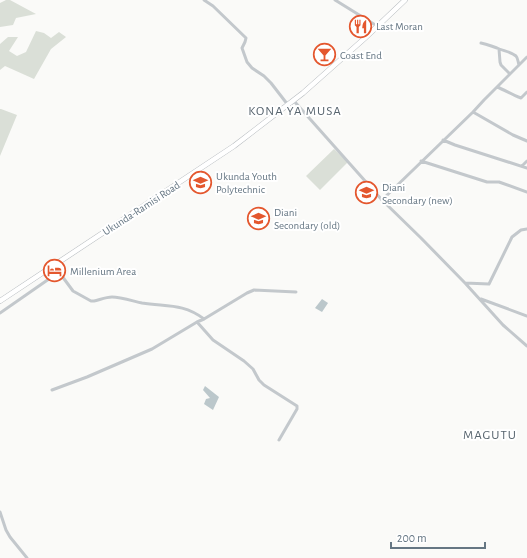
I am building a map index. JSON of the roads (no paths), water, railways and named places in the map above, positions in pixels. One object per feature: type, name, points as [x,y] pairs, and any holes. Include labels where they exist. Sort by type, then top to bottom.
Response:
[{"type":"highway","name":"Ukunda-Ramisi Road","points":[[0,300],[234,146],[294,101],[405,0]]},
{"type":"street","points":[[204,0],[213,6],[246,38],[242,48],[247,62],[252,68],[271,83],[288,105]]},
{"type":"street","points":[[335,0],[377,26]]},
{"type":"street","points":[[481,42],[516,56],[519,65]]},
{"type":"street","points":[[499,49],[500,62],[510,74]]},
{"type":"street","points":[[382,200],[473,112],[527,57]]},
{"type":"street","points":[[497,87],[520,98],[527,92]]},
{"type":"street","points":[[294,101],[382,200],[422,238],[503,325],[527,346]]},
{"type":"street","points":[[473,112],[513,135],[527,141]]},
{"type":"street","points":[[443,140],[462,148],[527,168]]},
{"type":"street","points":[[421,161],[487,182],[499,182],[527,192]]},
{"type":"street","points":[[522,166],[527,161]]},
{"type":"street","points":[[465,283],[490,284],[512,236],[521,230],[527,229]]},
{"type":"street","points":[[55,264],[73,291],[91,301],[94,302],[113,297],[146,303],[176,306],[188,309],[204,319]]},
{"type":"street","points":[[0,313],[59,272]]},
{"type":"street","points":[[52,390],[87,377],[152,349],[247,292],[254,290],[296,292]]},
{"type":"street","points":[[480,299],[527,316]]},
{"type":"street","points":[[197,322],[213,340],[244,360],[252,369],[258,380],[297,406],[298,408],[279,440]]},
{"type":"street","points":[[0,512],[6,530],[27,558]]},
{"type":"place","name":"Last Moran","points":[[360,26]]},
{"type":"place","name":"Coast End","points":[[324,55]]},
{"type":"place","name":"Ukunda Youth Polytechnic","points":[[201,182]]},
{"type":"place","name":"Diani Secondary (new)","points":[[366,193]]},
{"type":"place","name":"Diani Secondary (old)","points":[[259,218]]},
{"type":"place","name":"Millenium Area","points":[[54,271]]},
{"type":"district","name":"KONA YA MUSA","points":[[295,110]]},
{"type":"district","name":"MAGUTU","points":[[490,434]]}]
